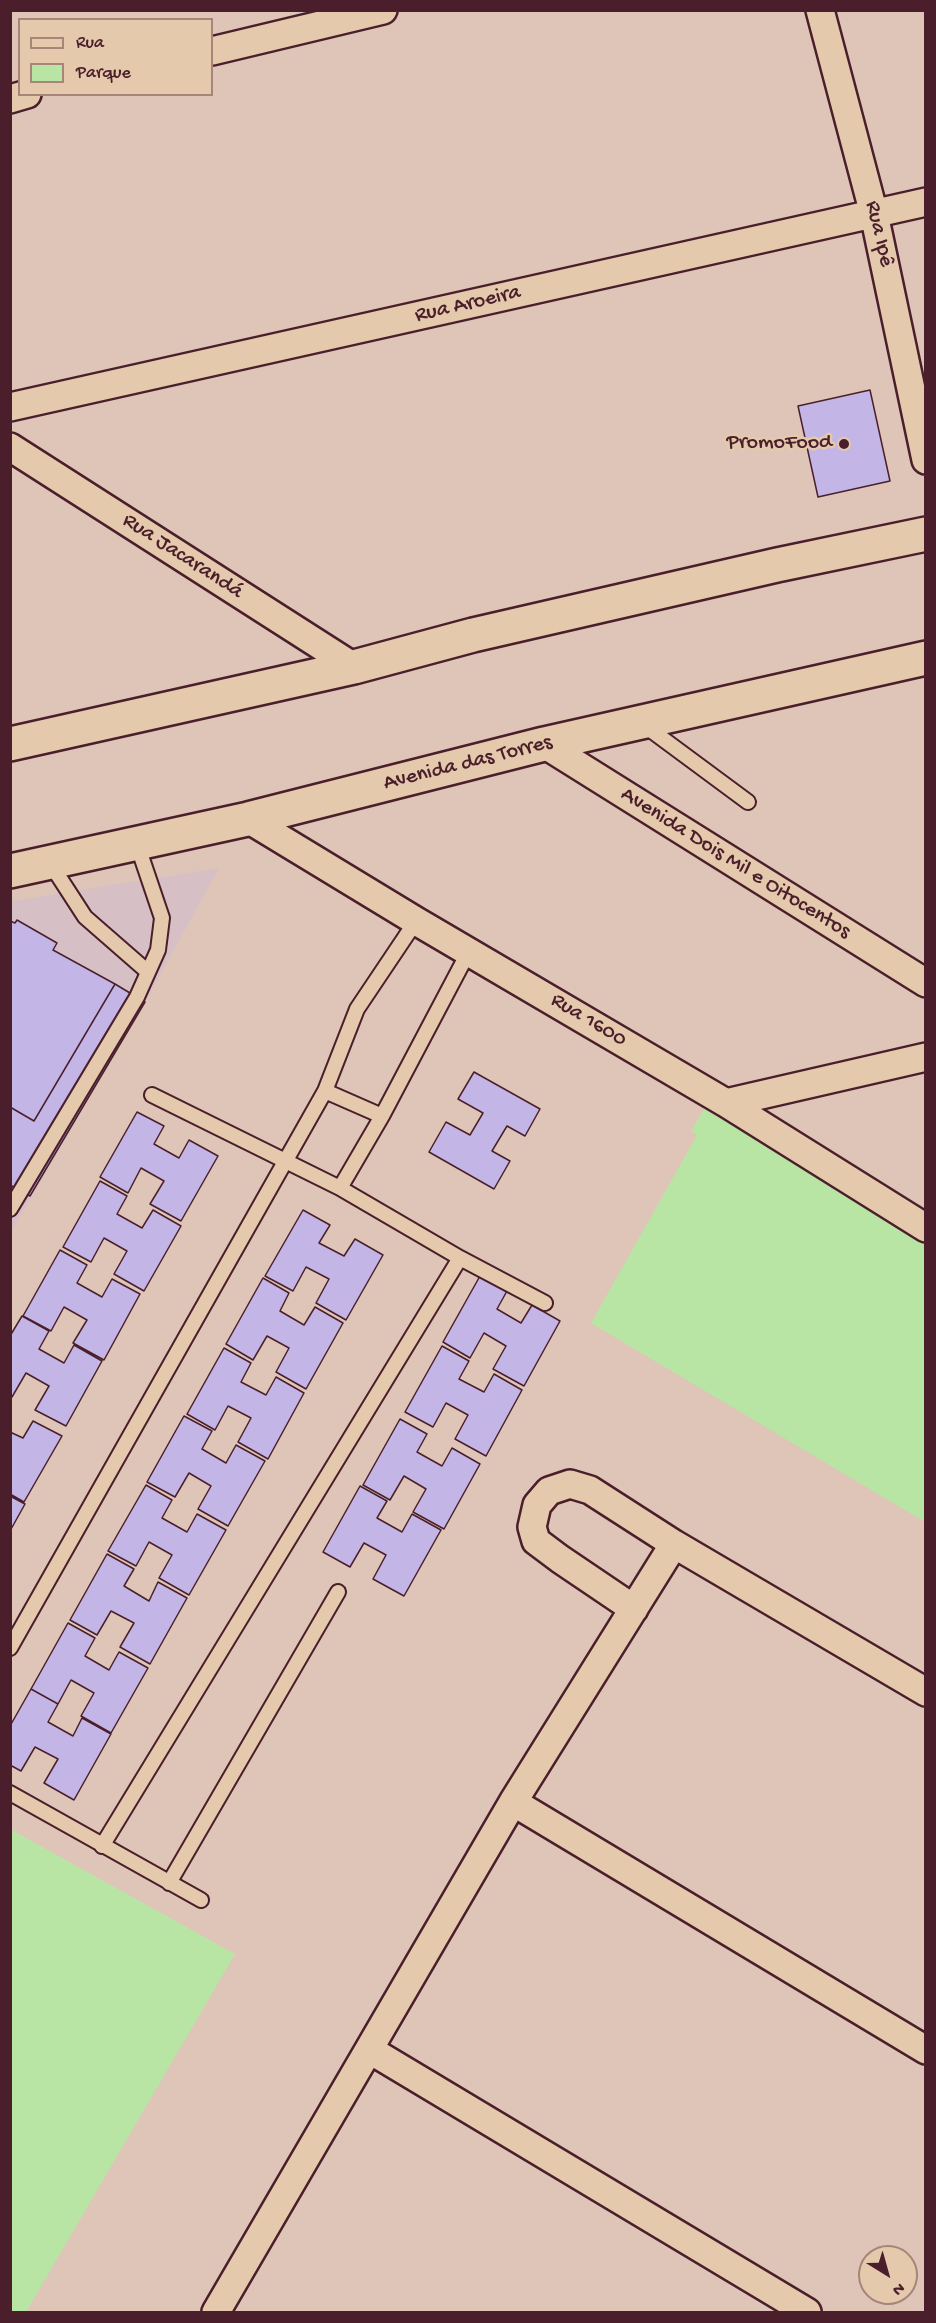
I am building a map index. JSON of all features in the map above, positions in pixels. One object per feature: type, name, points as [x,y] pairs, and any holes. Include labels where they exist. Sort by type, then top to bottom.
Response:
[{"type":"main road","points":[[10,744],[354,666],[484,632],[777,565],[926,534]]},
{"type":"main road","name":"Avenida das Torres","points":[[10,871],[248,819],[544,744],[926,658]]},
{"type":"street","points":[[213,51],[383,10]]},
{"type":"street","name":"Rua Ipê","points":[[820,10],[874,214],[926,460]]},
{"type":"street","name":"Rua Aroeira","points":[[10,407],[926,202]]},
{"type":"street","name":"Rua Jacarandá","points":[[10,447],[354,666]]},
{"type":"street","name":"Avenida Dois Mil e Oitocentos","points":[[544,744],[926,983]]},
{"type":"street","name":"Rua 1600","points":[[248,819],[416,921],[726,1103],[926,1228]]},
{"type":"street","points":[[726,1103],[926,1057]]},
{"type":"street","points":[[634,1609],[536,1541],[532,1527],[537,1505],[549,1491],[570,1484],[590,1490],[674,1544],[926,1692]]},
{"type":"street","points":[[219,2311],[513,1802],[674,1544]]},
{"type":"street","points":[[513,1802],[926,2050]]},
{"type":"street","points":[[370,2050],[807,2313]]},
{"type":"lane","points":[[640,722],[748,802]]},
{"type":"lane","points":[[10,1209],[137,998],[158,950],[162,918],[137,843]]},
{"type":"lane","points":[[50,862],[85,917],[148,972]]},
{"type":"lane","points":[[10,1648],[325,1091],[357,1009],[416,921]]},
{"type":"lane","points":[[340,1188],[382,1116],[469,951]]},
{"type":"lane","points":[[325,1091],[382,1116]]},
{"type":"lane","points":[[152,1095],[340,1188],[460,1258],[545,1303]]},
{"type":"lane","points":[[102,1846],[460,1258]]},
{"type":"lane","points":[[169,1883],[338,1592]]},
{"type":"lane","points":[[10,1793],[201,1900]]},
{"type":"shaded area","points":[[219,868],[145,1002],[11,1232],[11,901]]},
{"type":"green space","points":[[709,1101],[925,1235],[925,1522],[591,1323],[697,1135],[691,1131]]},
{"type":"green space","points":[[10,1829],[235,1954],[26,2312],[10,2312]]},
{"type":"building","name":"PromoFood","points":[[870,390],[890,481],[818,497],[798,406]]},
{"type":"building","points":[[17,920],[57,943],[53,950],[115,984],[34,1121],[10,1107],[10,921],[15,923]]},
{"type":"building","points":[[115,984],[145,1002],[30,1196],[10,1185],[10,1107],[34,1121]]},
{"type":"building","points":[[474,1072],[540,1109],[525,1136],[507,1126],[492,1151],[510,1161],[494,1189],[429,1152],[446,1122],[470,1135],[483,1113],[458,1099]]},
{"type":"building","points":[[137,1112],[164,1126],[154,1144],[179,1158],[189,1140],[218,1156],[181,1221],[150,1204],[164,1181],[141,1168],[128,1193],[100,1177]]},
{"type":"building","points":[[100,1181],[127,1196],[117,1214],[142,1228],[153,1210],[181,1226],[144,1291],[114,1274],[127,1251],[104,1238],[91,1262],[63,1247]]},
{"type":"building","points":[[303,1210],[330,1225],[319,1243],[344,1256],[355,1239],[383,1255],[346,1320],[316,1303],[329,1279],[306,1267],[293,1291],[265,1276]]},
{"type":"building","points":[[60,1250],[87,1265],[77,1283],[102,1297],[112,1279],[140,1294],[104,1360],[73,1343],[87,1320],[64,1307],[51,1331],[23,1316]]},
{"type":"building","points":[[480,1276],[507,1291],[497,1309],[521,1323],[532,1305],[560,1321],[524,1386],[493,1369],[506,1346],[484,1333],[470,1358],[443,1342]]},
{"type":"building","points":[[263,1278],[289,1293],[280,1311],[304,1325],[315,1307],[343,1323],[306,1389],[276,1372],[289,1348],[267,1336],[253,1360],[226,1344]]},
{"type":"building","points":[[22,1316],[49,1331],[39,1349],[64,1363],[74,1345],[102,1361],[66,1426],[35,1410],[49,1386],[26,1373],[10,1397],[10,1336]]},
{"type":"building","points":[[442,1346],[469,1361],[459,1379],[484,1392],[494,1374],[522,1390],[486,1456],[455,1439],[468,1415],[446,1403],[433,1427],[405,1412]]},
{"type":"building","points":[[224,1348],[251,1363],[241,1382],[266,1395],[276,1377],[304,1393],[268,1459],[238,1442],[251,1418],[228,1406],[215,1430],[187,1414]]},
{"type":"building","points":[[184,1416],[212,1431],[202,1449],[226,1463],[236,1445],[265,1461],[228,1526],[198,1509],[211,1486],[189,1473],[175,1497],[147,1482]]},
{"type":"building","points":[[400,1419],[427,1434],[417,1452],[442,1466],[452,1448],[480,1464],[444,1529],[413,1512],[426,1489],[404,1476],[390,1500],[363,1485]]},
{"type":"building","points":[[33,1421],[62,1436],[24,1502],[10,1494],[10,1432],[23,1438]]},
{"type":"building","points":[[146,1485],[172,1500],[162,1518],[187,1532],[197,1514],[226,1530],[189,1595],[159,1578],[172,1555],[149,1542],[136,1566],[108,1551]]},
{"type":"building","points":[[360,1486],[387,1501],[377,1518],[402,1532],[412,1514],[441,1530],[404,1596],[373,1579],[386,1555],[364,1543],[350,1567],[323,1552]]},
{"type":"building","points":[[10,1496],[25,1504],[10,1531]]},
{"type":"building","points":[[107,1554],[134,1569],[124,1586],[149,1601],[158,1582],[187,1598],[150,1664],[120,1647],[134,1623],[111,1611],[97,1635],[70,1620]]},
{"type":"building","points":[[68,1623],[95,1638],[85,1656],[109,1670],[119,1652],[148,1668],[111,1733],[81,1716],[94,1693],[71,1680],[58,1704],[31,1689]]},
{"type":"building","points":[[31,1689],[58,1704],[48,1722],[73,1736],[82,1718],[111,1734],[74,1800],[44,1783],[58,1759],[35,1747],[21,1771],[10,1765],[10,1726]]},
{"type":"place","name":"PromoFood","points":[[844,444]]}]
